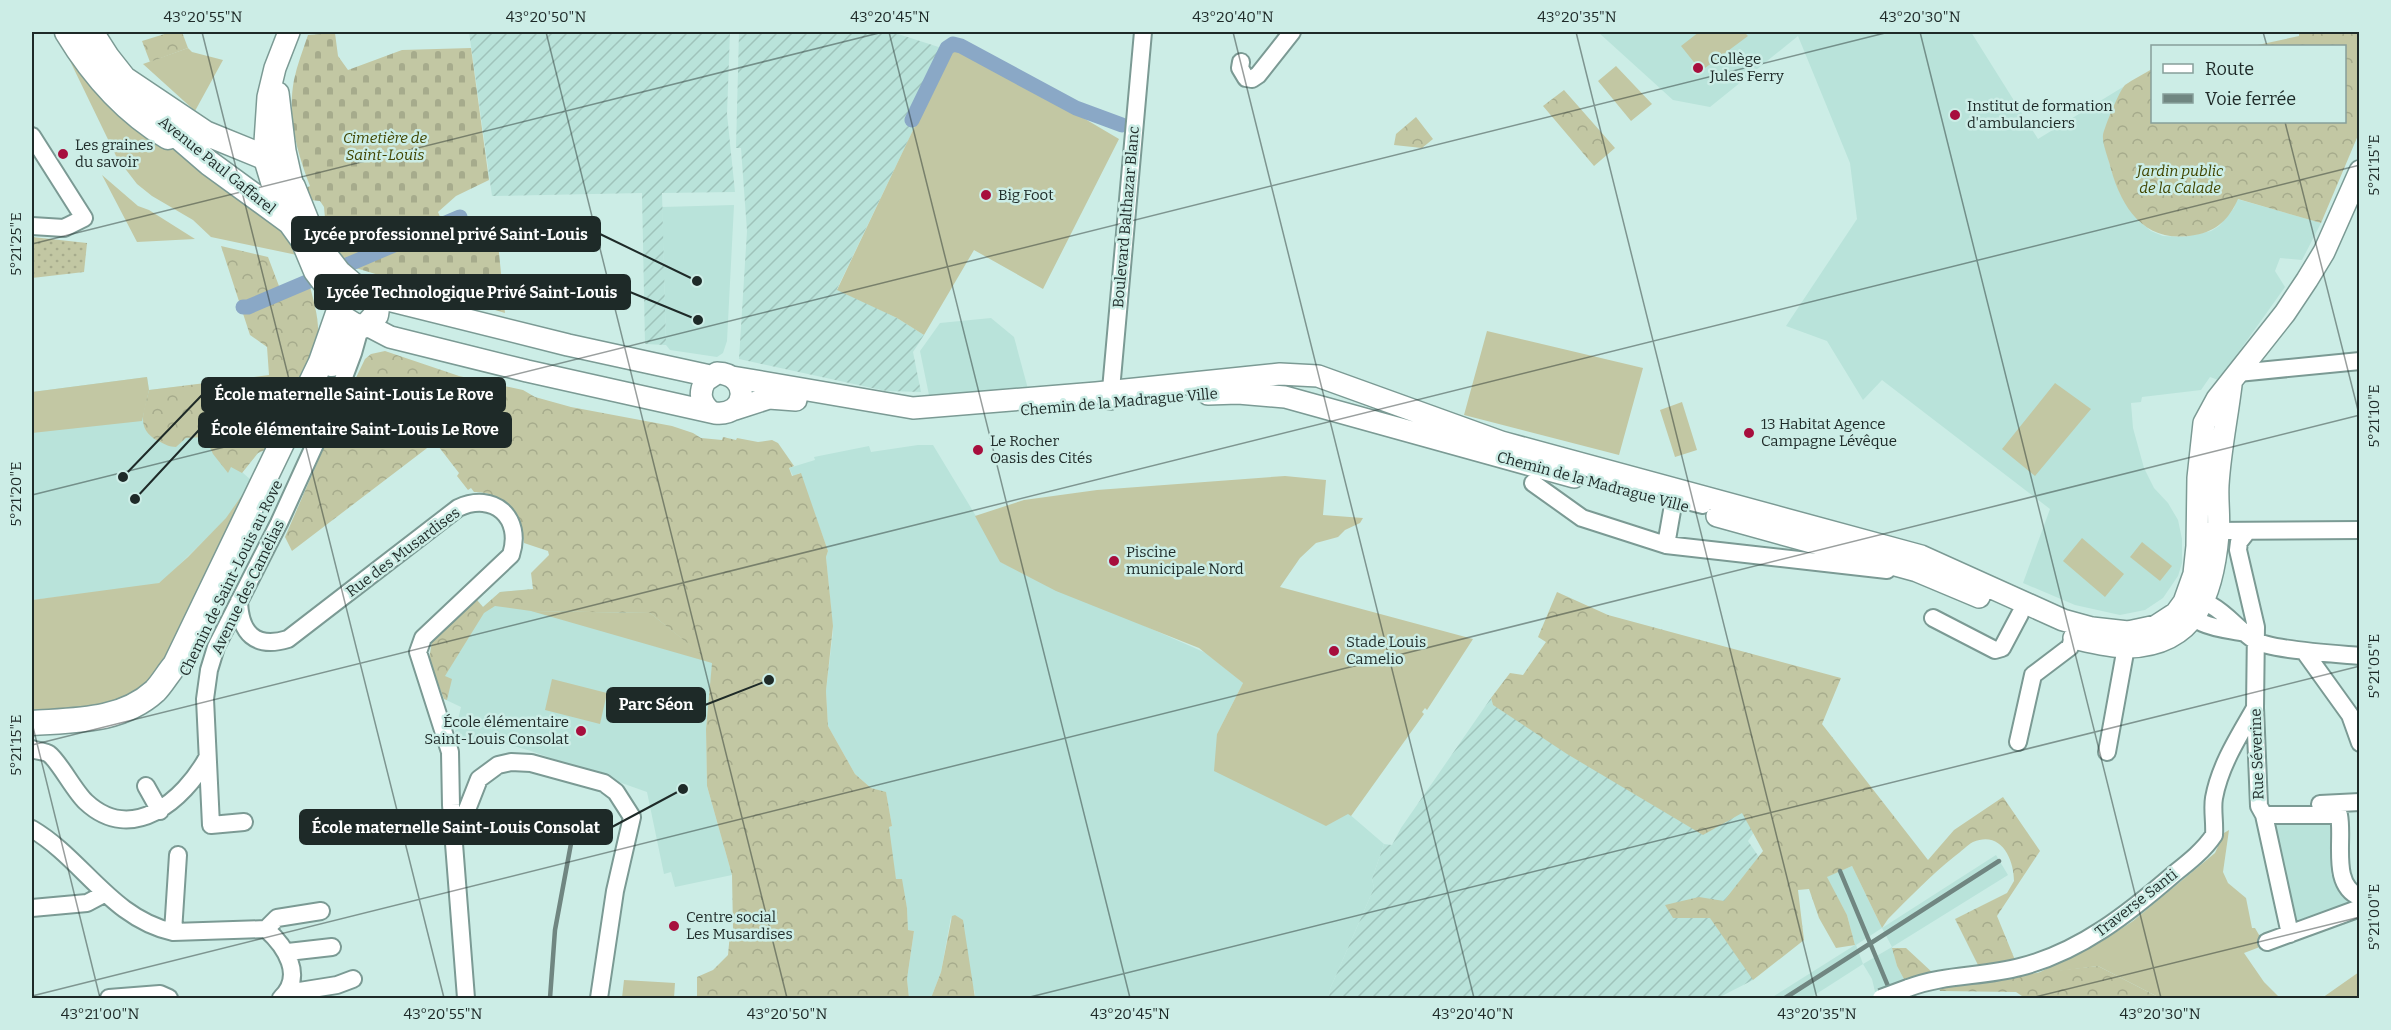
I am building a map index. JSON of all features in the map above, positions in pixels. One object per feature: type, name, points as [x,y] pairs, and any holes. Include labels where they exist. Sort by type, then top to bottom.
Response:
[{"type":"main road","points":[[67,32],[100,81],[117,98],[157,131],[209,162]]},
{"type":"main road","name":"Avenue Paul Gaffarel","points":[[91,32],[123,78],[157,118],[209,162],[290,222]]},
{"type":"main road","name":"Avenue Paul Gaffarel","points":[[123,78],[205,133],[264,157],[293,187]]},
{"type":"main road","name":"Chemin de Saint-Louis au Rove","points":[[293,187],[313,237],[339,273],[357,312]]},
{"type":"main road","name":"Chemin de Saint-Louis au Rove","points":[[290,222],[303,240],[316,270],[326,331],[321,362]]},
{"type":"main road","name":"Chemin de Saint-Louis au Rove","points":[[316,270],[357,312]]},
{"type":"main road","name":"Chemin de Saint-Louis au Rove","points":[[32,723],[97,719],[128,710],[154,691],[175,665],[321,362],[357,312]]},
{"type":"main road","name":"Chemin de Saint-Louis au Rove","points":[[32,736],[69,735],[112,729],[149,714],[173,693],[194,658],[357,312]]},
{"type":"street","name":"Chemin de Saint-Louis au Rove","points":[[289,32],[275,68],[268,97],[264,157],[277,200],[290,222]]},
{"type":"street","name":"Boulevard Balthazar Blanc","points":[[1110,397],[1143,32]]},
{"type":"street","points":[[1241,62],[1240,68],[1246,78],[1251,79],[1258,75],[1292,32]]},
{"type":"street","name":"Chemin de Saint-Louis au Rove","points":[[275,68],[285,151],[293,187]]},
{"type":"street","points":[[32,136],[84,218],[64,228],[32,226]]},
{"type":"street","points":[[2360,171],[2324,252],[2295,299],[2235,379],[2217,399],[2204,423],[2198,478],[2194,574],[2191,588],[2194,608],[2206,624],[2304,651],[2360,656]]},
{"type":"street","points":[[357,312],[511,331],[710,376],[725,374],[737,381],[741,398],[735,409],[721,414],[552,377],[390,337],[357,312]]},
{"type":"street","name":"Avenue des Camélias","points":[[244,822],[212,825],[205,699],[209,670],[216,647],[279,524],[337,396],[353,353],[357,312]]},
{"type":"street","points":[[505,366],[520,355],[518,341],[511,331]]},
{"type":"street","points":[[552,377],[545,360],[549,350],[560,342]]},
{"type":"street","points":[[2235,379],[2360,362]]},
{"type":"street","name":"Chemin de la Madrague Ville","points":[[735,409],[762,399],[781,398],[917,419],[1110,397],[1280,374],[1318,376],[1501,442],[1740,508],[1901,559],[2020,614],[2075,631],[2157,641],[2173,634],[2194,608]]},
{"type":"street","points":[[710,376],[702,387],[701,394],[702,401],[710,411]]},
{"type":"street","name":"Chemin de la Madrague Ville","points":[[732,377],[913,408],[1110,397],[1238,393],[1286,397],[1843,550],[1901,559],[1921,556],[2075,631]]},
{"type":"street","points":[[2194,608],[2214,570],[2219,532],[2218,485],[2235,379]]},
{"type":"street","points":[[1330,410],[1319,399],[1320,389],[1339,382]]},
{"type":"street","points":[[1533,483],[1582,518],[1666,545],[1887,570],[1901,559]]},
{"type":"street","points":[[1666,545],[1673,505],[1687,501],[1713,507],[1740,508],[1758,518],[1791,528],[1796,537],[1787,559]]},
{"type":"street","name":"Rue des Musardises","points":[[239,601],[242,623],[253,638],[267,643],[288,639],[458,508],[470,502],[489,503],[498,507],[506,515],[513,532],[514,544],[511,555],[423,638],[418,652],[450,752],[466,999]]},
{"type":"street","points":[[2197,530],[2219,532],[2360,530]]},
{"type":"street","points":[[2247,532],[2239,542],[2238,550],[2256,627],[2251,638]]},
{"type":"street","points":[[1933,618],[1995,650],[2002,648],[2020,614]]},
{"type":"street","points":[[2018,742],[2033,675],[2070,647],[2075,631]]},
{"type":"street","name":"Rue Séverine","points":[[2251,638],[2261,811],[2290,934]]},
{"type":"street","points":[[2107,752],[2127,639]]},
{"type":"street","points":[[2304,651],[2350,715],[2360,743]]},
{"type":"street","name":"Traverse Santi","points":[[1881,999],[1939,978],[2020,967],[2040,960],[2098,934],[2148,897],[2201,851],[2214,835],[2214,800],[2218,784],[2229,756],[2255,708]]},
{"type":"street","points":[[32,749],[49,754],[86,802],[102,813],[120,818],[140,818],[160,811],[185,790],[207,758]]},
{"type":"street","points":[[455,841],[479,779],[498,765],[511,762],[531,763],[604,783],[616,792],[632,818],[615,891],[599,999]]},
{"type":"street","points":[[146,786],[160,811]]},
{"type":"street","points":[[2261,811],[2360,802]]},
{"type":"street","points":[[2261,811],[2339,815],[2344,883],[2351,893],[2360,897]]},
{"type":"street","points":[[32,829],[49,839],[104,894],[126,912],[165,930],[266,929],[277,918],[321,910]]},
{"type":"street","points":[[165,930],[178,855]]},
{"type":"street","points":[[32,908],[87,903],[104,894]]},
{"type":"street","points":[[2267,942],[2360,908]]},
{"type":"street","points":[[266,929],[288,952],[292,972],[284,996]]},
{"type":"street","points":[[288,952],[332,946]]},
{"type":"street","points":[[284,996],[337,985],[353,979]]},
{"type":"street","points":[[109,999],[160,994],[169,999]]},
{"type":"shaded area","points":[[469,32],[730,32],[727,114],[735,192],[662,193],[666,345],[645,344],[642,193],[492,196]]},
{"type":"shaded area","points":[[739,32],[892,32],[951,51],[837,289],[897,318],[924,335],[913,352],[921,392],[886,391],[739,359],[747,231],[741,148],[736,148]]},
{"type":"shaded area","points":[[1598,32],[1971,32],[2038,139],[2123,87],[2103,136],[2111,170],[2121,196],[2140,222],[2151,231],[2163,236],[2184,237],[2211,231],[2219,226],[2234,208],[2237,199],[2321,223],[2302,260],[2280,258],[2275,271],[2285,287],[2233,360],[2221,381],[2210,377],[2201,390],[2142,397],[2141,402],[2131,403],[2133,428],[2144,468],[2154,488],[2168,503],[2178,520],[2182,539],[2182,563],[2178,576],[2163,598],[2145,610],[2120,615],[2075,605],[2023,583],[2050,509],[1882,380],[1863,400],[1827,341],[1786,326],[1857,219],[1850,163],[1798,36],[1710,107],[1673,100]]},
{"type":"shaded area","points":[[734,205],[727,341],[723,353],[717,357],[670,350],[666,345],[662,207]]},
{"type":"shaded area","points":[[991,318],[1014,337],[1028,389],[930,400],[920,351],[940,323]]},
{"type":"shaded area","points":[[307,372],[265,450],[258,453],[242,472],[252,481],[227,518],[167,577],[149,586],[32,600],[32,392],[147,377],[149,390]]},
{"type":"shaded area","points":[[933,445],[988,536],[1000,562],[1206,653],[1243,683],[1217,734],[1348,813],[1384,844],[1372,879],[1374,888],[1330,989],[1329,998],[975,998],[951,917],[941,972],[931,998],[909,998],[907,979],[914,931],[908,930],[907,908],[901,879],[896,880],[889,835],[889,827],[892,826],[886,793],[871,788],[855,774],[828,726],[826,691],[833,631],[826,557],[828,551],[800,473],[793,476],[789,468],[815,460],[814,457],[869,446],[871,452]]},
{"type":"shaded area","name":"École élémentaire Saint-Louis Consolat","points":[[712,575],[712,668],[706,729],[707,786],[732,875],[675,887],[671,872],[664,874],[647,792],[531,751],[479,736],[477,741],[456,737],[455,732],[461,707],[444,699],[429,660],[432,641],[477,600],[483,607],[500,592]]},
{"type":"shaded area","points":[[1491,698],[1493,705],[1765,816],[1748,841],[1763,863],[1753,980],[1718,998],[1329,998],[1330,989],[1374,888],[1372,879],[1384,844],[1392,845],[1401,828]]},
{"type":"shaded area","points":[[2330,819],[2331,839],[2336,839],[2336,856],[2331,856],[2331,875],[2337,875],[2356,906],[2293,926],[2275,820]]},
{"type":"shaded area","points":[[1996,855],[2008,875],[1892,947],[1882,928]]},
{"type":"shaded area","points":[[1852,866],[1882,928],[1856,945],[1863,964],[1810,998],[1771,998],[1855,945],[1847,915],[1826,877]]},
{"type":"shaded area","points":[[1892,947],[1897,966],[1906,983],[1876,996],[1872,979],[1863,964]]},
{"type":"green space","points":[[171,32],[182,32],[188,48],[150,62],[142,41]]},
{"type":"green space","points":[[1699,32],[1744,32],[1748,36],[1701,71],[1681,46]]},
{"type":"green space","name":"Jardin public de la Calade","points":[[2299,32],[2359,32],[2359,133],[2321,223],[2238,199],[2231,212],[2221,223],[2210,231],[2195,235],[2177,237],[2161,234],[2148,228],[2137,219],[2127,207],[2120,193],[2103,138],[2112,109],[2125,85],[2151,70],[2151,123],[2346,123],[2346,45],[2258,45],[2299,36]]},
{"type":"green space","name":"Cimetière de Saint-Louis","points":[[335,33],[338,56],[348,70],[402,50],[471,48],[489,180],[456,196],[438,212],[446,231],[497,233],[505,313],[339,263],[319,226],[325,218],[324,207],[320,201],[310,200],[306,188],[310,186],[294,134],[292,107],[295,74],[308,35]]},
{"type":"green space","points":[[57,34],[122,115],[227,186],[277,226],[286,235],[297,255],[211,237],[193,220],[152,196],[137,184],[117,158]]},
{"type":"green space","name":"Big Foot","points":[[953,46],[1012,76],[1119,139],[1043,289],[974,250],[924,335],[897,318],[837,290]]},
{"type":"green space","points":[[188,48],[192,52],[223,60],[195,111],[143,64]]},
{"type":"green space","points":[[1616,66],[1652,104],[1631,121],[1598,81]]},
{"type":"green space","points":[[1564,90],[1615,148],[1594,166],[1543,106]]},
{"type":"green space","points":[[1416,117],[1433,139],[1422,148],[1394,145],[1396,134]]},
{"type":"green space","points":[[102,175],[138,206],[149,210],[195,239],[137,242]]},
{"type":"green space","points":[[32,237],[87,243],[84,272],[32,278]]},
{"type":"green space","points":[[221,246],[268,257],[282,294],[309,283],[318,321],[317,344],[301,385],[265,450],[258,453],[242,473],[231,467],[228,473],[213,454],[205,437],[186,438],[176,447],[169,446],[158,441],[146,431],[143,419],[149,390],[269,375],[267,347],[250,335]]},
{"type":"green space","points":[[1487,331],[1643,368],[1619,455],[1464,415]]},
{"type":"green space","points":[[385,351],[459,376],[523,390],[535,397],[571,407],[672,426],[701,438],[722,440],[723,437],[758,442],[772,440],[778,443],[794,466],[789,468],[792,476],[801,473],[828,551],[826,557],[833,626],[826,691],[828,726],[855,774],[871,788],[886,792],[892,826],[889,827],[896,879],[902,879],[908,930],[914,931],[907,979],[909,998],[697,998],[697,977],[713,970],[728,955],[730,933],[733,929],[732,875],[707,786],[706,729],[712,663],[650,613],[531,611],[495,606],[484,613],[445,676],[452,679],[447,700],[444,699],[429,660],[432,641],[477,600],[483,607],[500,592],[533,589],[531,573],[549,555],[548,551],[524,543],[520,523],[503,500],[485,493],[474,492],[471,488],[468,490],[457,476],[459,473],[435,442],[292,551],[285,537],[337,417],[365,359],[371,354]]},
{"type":"green space","points":[[147,377],[149,390],[142,421],[32,433],[32,392]]},
{"type":"green space","points":[[2055,383],[2091,409],[2035,476],[2002,449]]},
{"type":"green space","points":[[1682,402],[1697,450],[1675,457],[1660,410]]},
{"type":"green space","name":"Stade Louis Camelio","points":[[1285,476],[1326,480],[1323,515],[1363,518],[1360,523],[1345,530],[1338,537],[1316,543],[1300,558],[1280,587],[1473,639],[1427,710],[1425,708],[1422,712],[1424,714],[1351,816],[1348,814],[1326,826],[1214,771],[1217,734],[1243,683],[1199,648],[1056,591],[1000,562],[975,516],[1024,500],[1097,490]]},
{"type":"green space","points":[[252,481],[154,680],[109,710],[32,718],[32,600],[159,583],[226,518]]},
{"type":"green space","points":[[2082,538],[2124,574],[2105,597],[2063,561]]},
{"type":"green space","points":[[2142,542],[2172,566],[2160,581],[2130,557]]},
{"type":"green space","points":[[1557,592],[1608,615],[1841,678],[1822,724],[1928,860],[1954,830],[2003,797],[2040,851],[1997,916],[2015,960],[1980,969],[1955,919],[2007,893],[2014,881],[2012,864],[2004,849],[1998,843],[1983,839],[1973,842],[1938,871],[1888,919],[1882,928],[1852,866],[1827,877],[1847,915],[1855,945],[1836,948],[1819,918],[1809,889],[1798,890],[1804,940],[1753,980],[1710,918],[1673,918],[1665,905],[1699,897],[1724,901],[1763,851],[1742,813],[1703,835],[1567,754],[1493,705],[1491,698],[1510,673],[1523,675],[1546,642],[1538,637]]},
{"type":"green space","points":[[531,611],[650,613],[713,663],[712,663]]},
{"type":"green space","points":[[552,679],[607,693],[600,724],[545,710]]},
{"type":"green space","points":[[2229,830],[2223,872],[2228,883],[2246,898],[2252,928],[2255,928],[2265,945],[2244,953],[2264,982],[2280,998],[2160,998],[2098,966],[2036,974],[2099,943],[2133,921],[2215,853],[2224,833]]},
{"type":"green space","points":[[955,915],[963,920],[975,998],[931,998],[941,972],[952,916]]},
{"type":"green space","points":[[1892,948],[1906,948],[1933,973],[1906,983],[1897,966]]},
{"type":"green space","points":[[2098,966],[2160,998],[2025,998],[2016,992],[1940,991],[1937,984]]},
{"type":"green space","points":[[2359,972],[2359,998],[2322,998]]},
{"type":"green space","points":[[624,980],[675,983],[674,998],[622,998]]},
{"type":"waterway","points":[[912,120],[947,48],[953,44],[961,46],[1076,108],[1122,125]]},
{"type":"waterway","points":[[243,307],[248,307],[460,217]]},
{"type":"railway","points":[[550,998],[555,930],[575,822]]},
{"type":"railway","points":[[1785,998],[1999,861]]},
{"type":"railway","points":[[1840,871],[1893,998]]},
{"type":"place","name":"Collège Jules Ferry","points":[[1698,68]]},
{"type":"place","name":"Institut de formation d'ambulanciers","points":[[1955,115]]},
{"type":"place","name":"Les graines du savoir","points":[[63,154]]},
{"type":"place","name":"Big Foot","points":[[986,195]]},
{"type":"place","name":"Lycée professionnel privé Saint-Louis","points":[[697,281]]},
{"type":"place","name":"Lycée Technologique Privé Saint-Louis","points":[[698,320]]},
{"type":"place","name":"13 Habitat Agence Campagne Lévêque","points":[[1749,433]]},
{"type":"place","name":"Le Rocher Oasis des Cités","points":[[978,450]]},
{"type":"place","name":"École maternelle Saint-Louis Le Rove","points":[[123,477]]},
{"type":"place","name":"École élémentaire Saint-Louis Le Rove","points":[[135,499]]},
{"type":"place","name":"Piscine municipale Nord","points":[[1114,561]]},
{"type":"place","name":"Stade Louis Camelio","points":[[1334,651]]},
{"type":"place","name":"Parc Séon","points":[[769,680]]},
{"type":"place","name":"École élémentaire Saint-Louis Consolat","points":[[581,731]]},
{"type":"place","name":"École maternelle Saint-Louis Consolat","points":[[683,789]]},
{"type":"place","name":"Centre social Les Musardises","points":[[674,926]]}]
